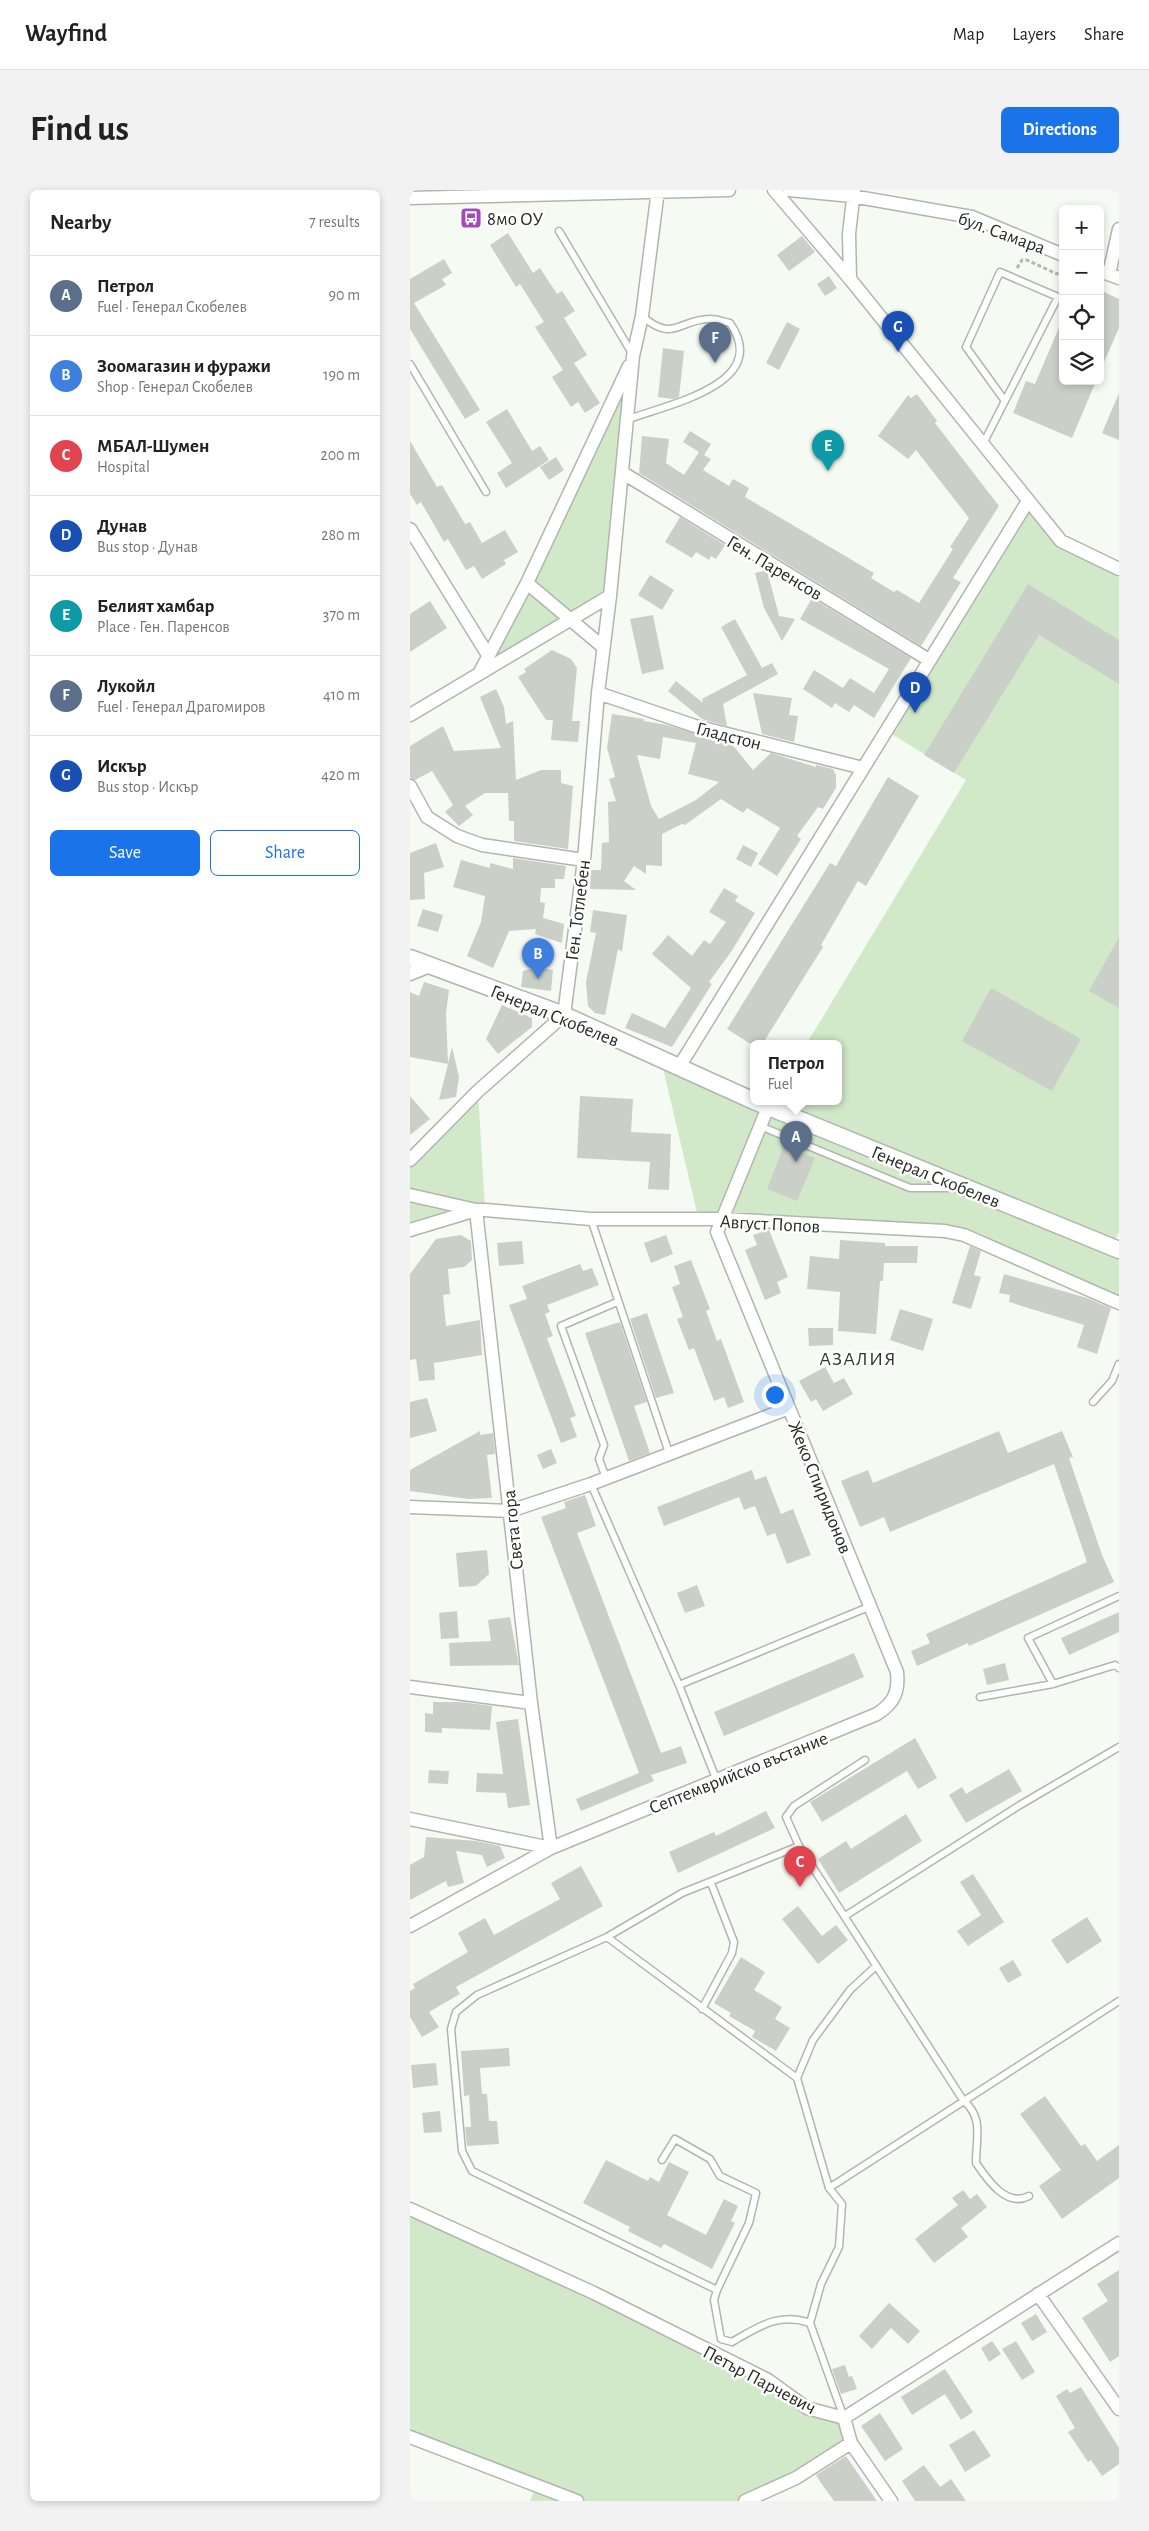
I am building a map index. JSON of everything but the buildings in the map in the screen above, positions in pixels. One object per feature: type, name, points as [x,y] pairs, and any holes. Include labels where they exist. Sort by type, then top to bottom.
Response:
[{"type":"street","points":[[410,198],[729,190]]},
{"type":"street","points":[[774,190],[850,279],[1061,541],[1119,569]]},
{"type":"street","name":"бул. Самара","points":[[789,190],[853,193],[972,217],[1059,253]]},
{"type":"street","points":[[480,672],[527,583],[633,356],[642,316],[658,191]]},
{"type":"street","points":[[850,279],[848,234],[853,193]]},
{"type":"street","points":[[1109,274],[1119,229]]},
{"type":"street","name":"Ген. Тотлебен","points":[[564,1015],[584,860],[598,693],[629,419],[633,356]]},
{"type":"street","name":"Ген. Паренсов","points":[[623,473],[929,660]]},
{"type":"street","points":[[679,1067],[1028,501]]},
{"type":"street","points":[[410,529],[488,655]]},
{"type":"street","points":[[527,583],[603,647]]},
{"type":"street","points":[[410,715],[610,596]]},
{"type":"street","name":"Гладстон","points":[[598,693],[695,726],[863,768]]},
{"type":"street","points":[[410,786],[427,817],[457,836],[482,845],[584,860]]},
{"type":"street","name":"Генерал Скобелев","points":[[410,958],[564,1015],[750,1099]]},
{"type":"street","points":[[410,974],[430,966]]},
{"type":"street","points":[[410,1160],[478,1091],[564,1015]]},
{"type":"street","name":"Жеко Спиридонов","points":[[758,1105],[760,1126],[717,1232],[897,1672]]},
{"type":"street","name":"Генерал Скобелев","points":[[763,1105],[1119,1250]]},
{"type":"street","points":[[410,1195],[476,1210]]},
{"type":"street","name":"Август Попов","points":[[410,1230],[476,1210],[591,1219],[722,1219],[945,1232],[964,1236],[1119,1303]]},
{"type":"street","name":"Света гора","points":[[476,1210],[531,1703],[551,1848]]},
{"type":"street","points":[[410,1507],[510,1511],[591,1484],[789,1408]]},
{"type":"street","name":"Септемврийско въстание","points":[[410,1926],[551,1848],[877,1714],[887,1707],[895,1697],[898,1686],[897,1672]]},
{"type":"street","points":[[410,1687],[531,1703]]},
{"type":"street","points":[[410,1820],[551,1848]]},
{"type":"street","name":"Петър Парчевич","points":[[410,2209],[594,2293],[768,2380],[807,2408],[844,2418]]},
{"type":"street","points":[[887,2499],[851,2442],[844,2418],[1119,2243]]},
{"type":"street","points":[[1038,2294],[1119,2409]]},
{"type":"street","points":[[410,2437],[578,2501]]},
{"type":"street","points":[[745,2501],[796,2478],[851,2442]]},
{"type":"lane","points":[[559,231],[633,356]]},
{"type":"lane","points":[[983,444],[1005,401],[1058,297],[1000,272],[966,347],[1005,401]]},
{"type":"lane","points":[[629,419],[711,389],[730,376],[741,358],[740,337],[730,323],[711,318],[676,329],[659,329],[642,316]]},
{"type":"lane","points":[[410,364],[486,492]]},
{"type":"lane","points":[[410,380],[417,376]]},
{"type":"lane","points":[[760,1126],[910,1188],[967,1188]]},
{"type":"lane","points":[[591,1219],[617,1302],[670,1453]]},
{"type":"lane","points":[[606,1478],[599,1459],[604,1445],[561,1326],[617,1302]]},
{"type":"lane","points":[[1094,1402],[1112,1381],[1119,1364]]},
{"type":"lane","points":[[591,1484],[680,1685],[717,1781]]},
{"type":"lane","points":[[1053,1684],[1028,1638],[1119,1596]]},
{"type":"lane","points":[[680,1685],[871,1606]]},
{"type":"lane","points":[[980,1696],[1053,1684],[1115,1666],[1119,1668]]},
{"type":"lane","points":[[844,1916],[1020,1805],[1119,1747]]},
{"type":"lane","points":[[864,1760],[794,1806],[786,1817],[799,1846],[962,2100],[971,2108],[978,2123],[976,2163],[999,2191],[1011,2198],[1021,2200],[1029,2196]]},
{"type":"lane","points":[[716,2290],[472,2171],[462,2150],[451,2030],[456,2012],[477,1995],[607,1937],[682,1893],[711,1883],[799,1846]]},
{"type":"lane","points":[[702,2009],[732,1953],[734,1942],[711,1883]]},
{"type":"lane","points":[[607,1937],[797,2078],[828,2188],[842,2204],[839,2248],[821,2284],[810,2322],[844,2418]]},
{"type":"lane","points":[[797,2078],[813,2040],[850,1990],[876,1966]]},
{"type":"lane","points":[[828,2188],[962,2100],[1119,2001]]},
{"type":"lane","points":[[662,2160],[675,2139],[710,2159],[720,2176],[756,2192],[749,2222],[716,2290],[714,2300],[721,2339],[732,2342],[767,2322],[797,2318],[810,2322]]},
{"type":"path","points":[[1013,278],[1022,260],[1027,260],[1057,274],[1059,273]]},
{"type":"green space","points":[[633,356],[610,596],[480,672]]},
{"type":"green space","points":[[1028,501],[1061,541],[1119,569],[1119,1232],[1112,1247],[1119,1250],[1119,1303],[964,1236],[699,1221],[661,1060],[750,1093],[750,1105],[842,1105],[842,1040],[809,1040],[966,780],[887,731]]},
{"type":"green space","points":[[478,1091],[485,1210],[410,1230],[410,1160]]},
{"type":"green space","points":[[410,2209],[699,2347],[807,2408],[844,2418],[851,2443],[745,2501],[530,2501],[536,2486],[410,2437]]},
{"type":"place","name":"8мо ОУ","points":[[471,218]]},
{"type":"place","name":"Искър","points":[[898,352]]},
{"type":"place","name":"Лукойл","points":[[715,363]]},
{"type":"place","name":"Белият хамбар","points":[[828,471]]},
{"type":"place","name":"Дунав","points":[[915,713]]},
{"type":"place","name":"Зоомагазин и фуражи","points":[[538,979]]},
{"type":"place","name":"Петрол","points":[[796,1162]]},
{"type":"place","name":"МБАЛ-Шумен","points":[[800,1887]]},
{"type":"district","name":"АЗАЛИЯ","points":[[858,1358]]}]
